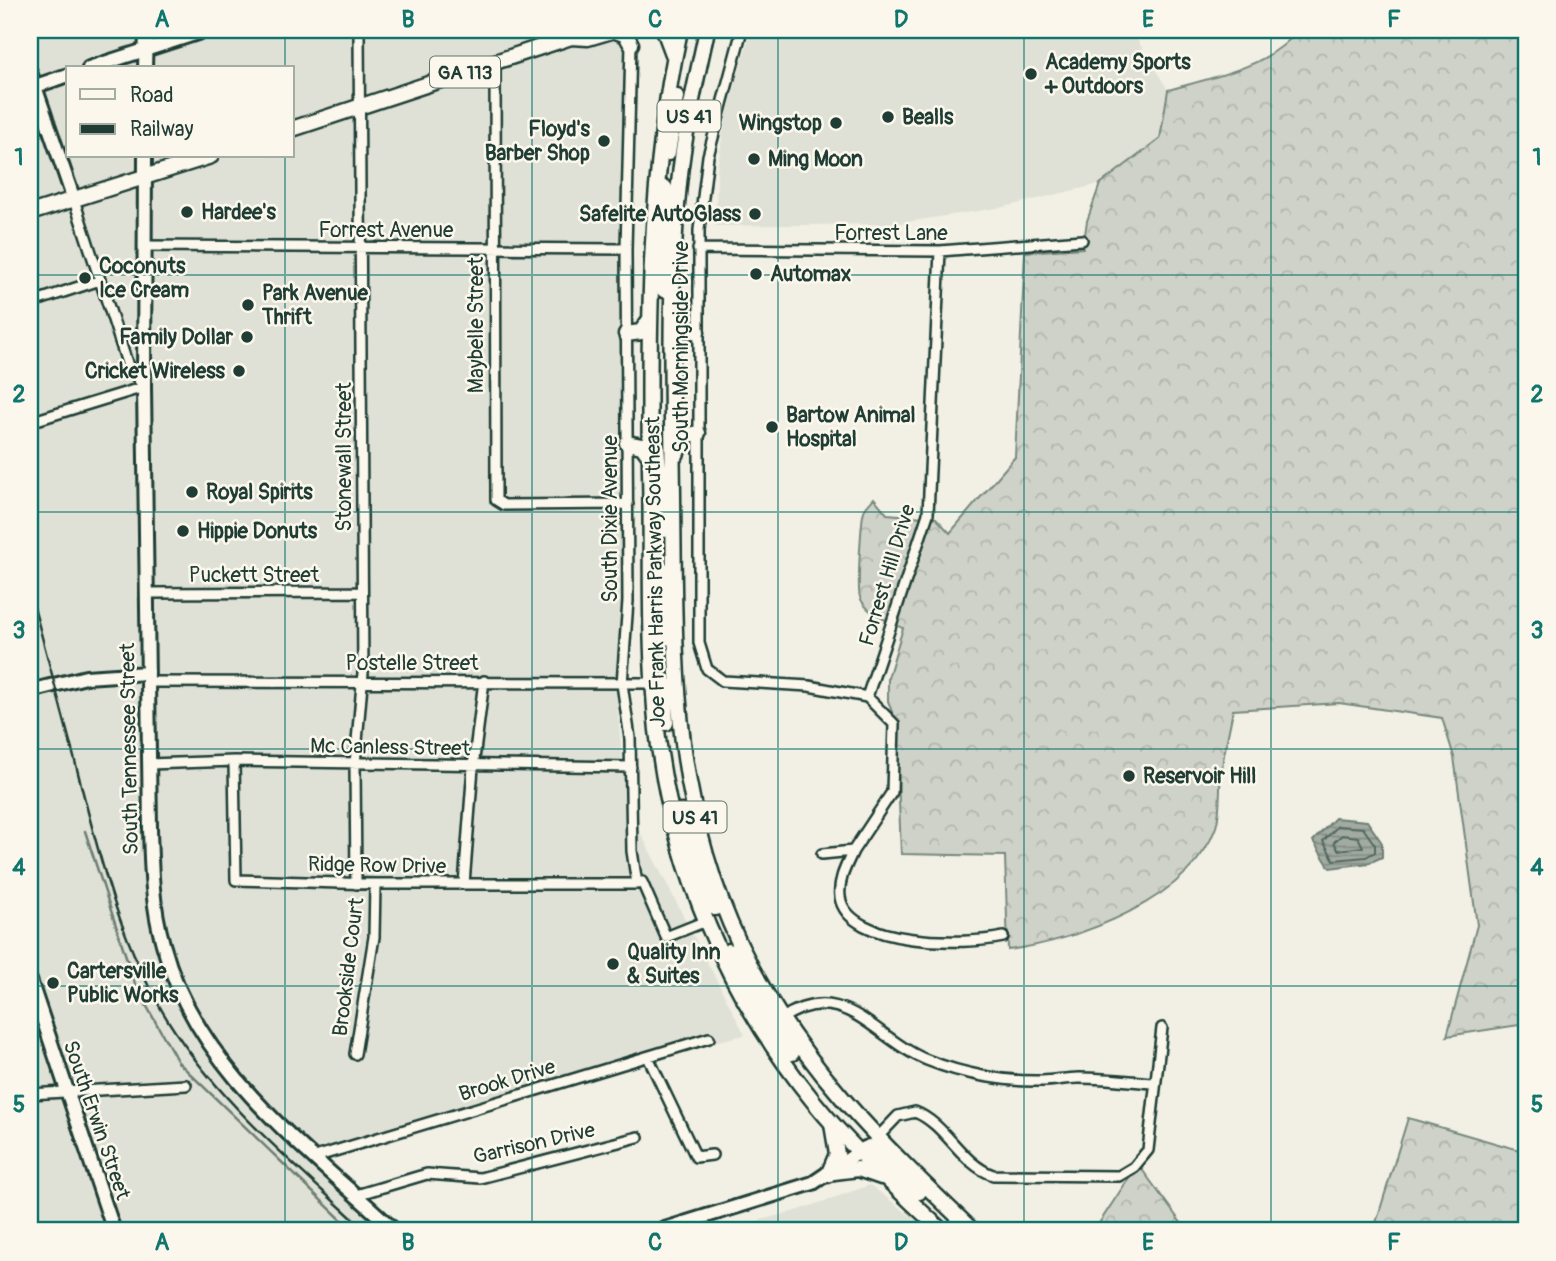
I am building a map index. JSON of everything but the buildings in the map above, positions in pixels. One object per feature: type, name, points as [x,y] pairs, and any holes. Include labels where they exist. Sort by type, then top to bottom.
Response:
[{"type":"main road","points":[[145,66],[146,30]]},
{"type":"main road","points":[[95,66],[207,30]]},
{"type":"main road","points":[[614,30],[626,35],[631,44]]},
{"type":"main road","name":"GA 113","points":[[294,127],[577,34],[588,38],[614,30]]},
{"type":"main road","points":[[631,44],[637,30]]},
{"type":"main road","points":[[664,30],[674,58]]},
{"type":"main road","name":"Joe Frank Harris Parkway Southeast","points":[[680,30],[656,180],[650,319],[650,457],[665,683],[668,792],[682,852],[700,906],[730,974],[766,1036],[830,1120],[868,1146],[972,1230]]},
{"type":"main road","points":[[672,332],[663,275],[664,199],[673,120],[689,30]]},
{"type":"main road","name":"Joe Frank Harris Parkway Southeast","points":[[707,30],[681,169],[672,314],[673,467],[665,683],[682,750],[692,807],[712,874],[740,944],[781,1019],[833,1090],[891,1183],[942,1231]]},
{"type":"main road","points":[[30,72],[74,200]]},
{"type":"main road","points":[[33,87],[66,76]]},
{"type":"main road","name":"South Tennessee Street","points":[[145,158],[147,677],[154,902],[163,944],[178,987],[203,1035],[228,1070],[315,1157],[395,1231]]},
{"type":"main road","points":[[30,213],[205,158]]},
{"type":"main road","points":[[672,314],[681,328],[697,332]]},
{"type":"main road","points":[[626,334],[641,332],[650,319]]},
{"type":"main road","points":[[650,417],[657,444],[664,508],[665,683]]},
{"type":"main road","points":[[673,467],[681,439],[687,434],[698,433]]},
{"type":"main road","points":[[627,443],[642,446],[650,457]]},
{"type":"main road","points":[[30,691],[86,677],[147,677]]},
{"type":"main road","points":[[658,1231],[796,1189],[831,1173],[868,1146],[802,1066],[768,1016],[709,915],[700,906]]},
{"type":"main road","name":"South Erwin Street","points":[[30,980],[114,1231]]},
{"type":"main road","points":[[830,1120],[838,1148],[831,1173]]},
{"type":"main road","points":[[831,1173],[863,1170],[891,1183]]},
{"type":"main road","points":[[930,1220],[948,1231]]},
{"type":"street","name":"Stonewall Street","points":[[356,884],[355,764],[362,680],[359,30]]},
{"type":"street","name":"South Morningside Drive","points":[[742,30],[708,156],[698,249],[699,643],[707,668],[729,683],[809,686],[867,697]]},
{"type":"street","name":"South Dixie Avenue","points":[[631,44],[626,249],[628,610],[622,684],[631,768],[632,851],[637,884],[642,881],[666,937],[706,921]]},
{"type":"street","name":"Maybelle Street","points":[[495,62],[493,249],[497,502],[628,504]]},
{"type":"street","points":[[30,422],[144,387],[128,366],[74,200]]},
{"type":"street","name":"Forrest Lane","points":[[698,249],[940,251],[1082,240]]},
{"type":"street","name":"Forrest Avenue","points":[[144,246],[626,249]]},
{"type":"street","name":"Forrest Hill Drive","points":[[867,697],[928,514],[940,251]]},
{"type":"street","points":[[30,303],[100,280]]},
{"type":"street","name":"Puckett Street","points":[[146,593],[362,592]]},
{"type":"street","name":"Postelle Street","points":[[147,677],[665,683]]},
{"type":"street","points":[[464,884],[473,767],[484,681]]},
{"type":"street","points":[[867,697],[894,724],[892,792],[853,851],[840,887],[841,900],[854,920],[869,928],[928,941],[978,943],[1003,937]]},
{"type":"street","name":"Mc Canless Street","points":[[149,764],[234,761],[631,768]]},
{"type":"street","name":"Ridge Row Drive","points":[[234,761],[236,880],[356,884],[637,884]]},
{"type":"street","points":[[821,854],[853,851]]},
{"type":"street","name":"Brookside Court","points":[[355,1054],[374,937],[375,884]]},
{"type":"street","points":[[781,1019],[809,1006],[834,1006],[862,1016],[904,1050],[967,1073],[1040,1082],[1078,1078],[1153,1083]]},
{"type":"street","points":[[868,1146],[898,1116],[915,1112],[927,1118],[986,1172],[1001,1176],[1111,1177],[1126,1172],[1142,1159],[1151,1128],[1153,1083],[1162,1028]]},
{"type":"street","name":"Brook Drive","points":[[315,1157],[709,1038]]},
{"type":"street","points":[[648,1056],[696,1157],[712,1155]]},
{"type":"street","points":[[30,1094],[186,1085]]},
{"type":"street","name":"Garrison Drive","points":[[356,1195],[427,1174],[480,1178],[638,1137]]},
{"type":"shaded area","points":[[30,30],[629,30],[622,191],[623,558],[617,699],[626,805],[745,1035],[648,1057],[301,1153],[386,1231],[30,1231]]},
{"type":"shaded area","points":[[751,30],[1131,30],[1168,90],[1160,139],[1100,184],[1004,207],[894,224],[716,226],[717,170],[725,119]]},
{"type":"shaded area","points":[[870,1185],[930,1231],[717,1231],[799,1210]]},
{"type":"green space","points":[[1298,30],[1526,30],[1526,1024],[1447,1036],[1477,925],[1454,757],[1442,718],[1339,703],[1233,710],[1221,773],[1218,821],[1203,853],[1183,875],[1158,895],[1129,912],[1067,937],[1036,945],[1008,950],[1005,856],[901,854],[896,723],[888,701],[888,678],[903,628],[872,612],[860,597],[860,554],[865,509],[874,498],[887,514],[936,518],[950,533],[1015,457],[1025,252],[1083,248],[1087,221],[1100,184],[1160,139],[1168,90],[1256,62],[1286,43]]},
{"type":"green space","points":[[1408,1118],[1526,1152],[1526,1209],[1510,1231],[1367,1231],[1376,1223]]},
{"type":"green space","points":[[1138,1164],[1187,1231],[1094,1231]]},
{"type":"water","points":[[1335,818],[1367,821],[1382,843],[1382,857],[1369,863],[1330,868],[1313,841]]},
{"type":"waterway","points":[[85,831],[136,987],[178,1062],[353,1231]]},
{"type":"railway","points":[[30,592],[114,902],[126,936],[157,1002],[196,1061],[241,1113],[366,1231]]},
{"type":"place","name":"Academy Sports + Outdoors","points":[[1031,74]]},
{"type":"place","name":"Bealls","points":[[888,117]]},
{"type":"place","name":"Wingstop","points":[[836,123]]},
{"type":"place","name":"Floyd's Barber Shop","points":[[604,141]]},
{"type":"place","name":"Ming Moon","points":[[754,159]]},
{"type":"place","name":"Hardee's","points":[[187,212]]},
{"type":"place","name":"Safelite AutoGlass","points":[[755,214]]},
{"type":"place","name":"Automax","points":[[756,274]]},
{"type":"place","name":"Coconuts Ice Cream","points":[[85,278]]},
{"type":"place","name":"Park Avenue Thrift","points":[[248,305]]},
{"type":"place","name":"Family Dollar","points":[[247,337]]},
{"type":"place","name":"Cricket Wireless","points":[[239,371]]},
{"type":"place","name":"Bartow Animal Hospital","points":[[772,427]]},
{"type":"place","name":"Royal Spirits","points":[[192,492]]},
{"type":"place","name":"Hippie Donuts","points":[[183,531]]},
{"type":"place","name":"Reservoir Hill","points":[[1129,776]]},
{"type":"place","name":"Quality Inn & Suites","points":[[613,964]]},
{"type":"place","name":"Cartersville Public Works","points":[[53,983]]}]
